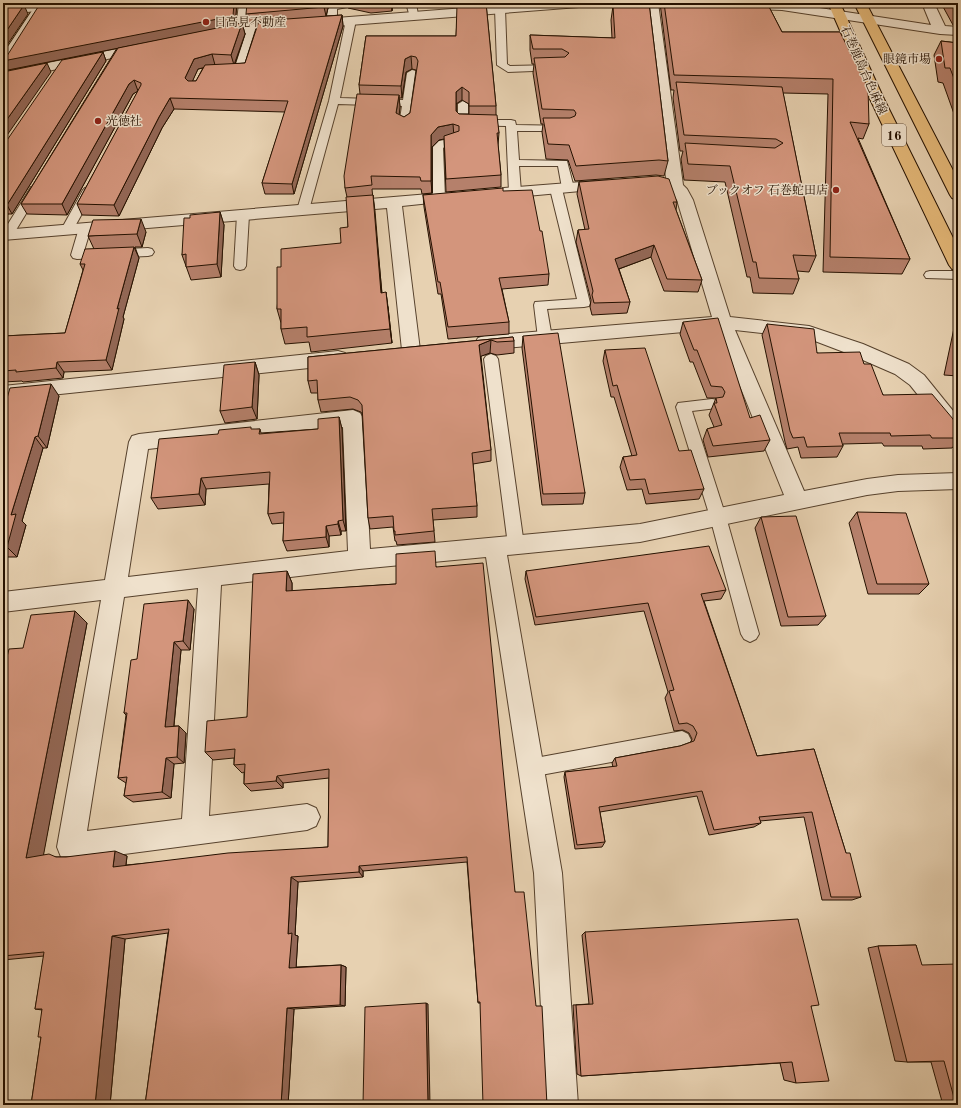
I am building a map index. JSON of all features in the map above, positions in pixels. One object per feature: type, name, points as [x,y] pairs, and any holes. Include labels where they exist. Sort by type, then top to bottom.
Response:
[{"type":"main road","name":"石巻鹿島台色麻線","points":[[860,3],[866,18],[958,196]]},
{"type":"main road","name":"石巻鹿島台色麻線","points":[[837,9],[877,99],[958,265]]},
{"type":"street","points":[[198,37],[255,27],[351,20],[412,9],[500,9],[579,3]]},
{"type":"street","points":[[652,3],[668,94],[676,156],[668,184],[681,192],[685,200],[723,322],[797,500]]},
{"type":"street","points":[[710,3],[781,4],[837,9],[866,18],[940,30],[958,31]]},
{"type":"street","points":[[928,3],[940,30]]},
{"type":"street","points":[[3,11],[44,8]]},
{"type":"street","points":[[3,64],[44,8]]},
{"type":"street","points":[[234,70],[255,27]]},
{"type":"street","points":[[3,76],[155,45]]},
{"type":"street","points":[[492,194],[619,184]]},
{"type":"street","points":[[5,235],[469,196]]},
{"type":"street","points":[[394,202],[412,350]]},
{"type":"street","points":[[466,345],[723,322],[808,332],[856,349],[902,369],[918,380],[958,431]]},
{"type":"street","points":[[3,393],[358,356]]},
{"type":"street","points":[[307,817],[71,847],[139,442],[353,418],[359,559]]},
{"type":"street","points":[[3,602],[114,590],[359,559],[640,533],[867,487],[898,483],[958,481]]},
{"type":"street","points":[[505,546],[530,768],[548,873],[562,1105]]},
{"type":"street","points":[[195,831],[210,578]]},
{"type":"lane","points":[[241,30],[244,3]]},
{"type":"lane","points":[[332,21],[333,7],[344,5],[346,3]]},
{"type":"lane","points":[[500,9],[502,65],[508,68],[562,68]]},
{"type":"lane","points":[[303,210],[334,101],[351,20]]},
{"type":"lane","points":[[110,66],[118,53]]},
{"type":"lane","points":[[54,77],[63,64]]},
{"type":"lane","points":[[404,125],[412,73]]},
{"type":"lane","points":[[334,101],[408,103]]},
{"type":"lane","points":[[463,104],[463,123],[511,123],[515,192]]},
{"type":"lane","points":[[512,128],[568,128]]},
{"type":"lane","points":[[439,198],[438,148],[443,143],[454,141]]},
{"type":"lane","points":[[513,163],[564,162],[562,189],[584,302],[540,306],[545,338]]},
{"type":"lane","points":[[5,235],[40,181]]},
{"type":"lane","points":[[67,230],[92,183]]},
{"type":"lane","points":[[240,266],[242,215]]},
{"type":"lane","points":[[85,228],[77,255],[148,252]]},
{"type":"lane","points":[[930,275],[958,275]]},
{"type":"lane","points":[[491,359],[505,546]]},
{"type":"lane","points":[[712,404],[683,407],[718,516],[750,634]]},
{"type":"lane","points":[[530,768],[682,740]]},
{"type":"building","points":[[120,3],[234,3],[233,16],[3,61],[38,7]]},
{"type":"building","points":[[247,3],[325,3],[324,7],[246,14]]},
{"type":"building","points":[[365,3],[386,3],[370,4]]},
{"type":"building","points":[[486,3],[496,106],[469,106],[469,92],[462,87],[456,92],[456,111],[459,114],[497,115],[501,175],[446,179],[444,136],[459,131],[459,126],[453,124],[438,127],[431,135],[431,181],[421,181],[420,177],[371,176],[372,185],[345,188],[344,176],[357,94],[399,95],[396,113],[404,117],[410,113],[418,61],[416,57],[411,56],[405,59],[401,86],[359,85],[366,36],[456,36],[457,5]]},
{"type":"building","points":[[620,3],[649,3],[668,161],[659,160],[576,166],[569,145],[548,144],[543,118],[570,118],[575,116],[576,113],[574,110],[542,109],[534,58],[565,57],[569,53],[562,49],[533,49],[530,35],[615,38],[613,6],[620,6]]},
{"type":"building","points":[[664,3],[767,3],[782,32],[840,32],[868,88],[869,124],[850,122],[910,259],[830,257],[833,79],[674,75]]},
{"type":"building","points":[[24,5],[3,36],[3,7]]},
{"type":"building","points":[[342,15],[292,184],[262,183],[288,101],[170,98],[114,205],[77,204],[141,85],[141,83],[134,80],[129,84],[62,204],[21,204],[118,48],[242,23],[231,55],[212,54],[194,59],[185,78],[188,81],[196,81],[205,65],[245,63],[259,21]]},
{"type":"building","points":[[941,41],[958,43],[958,89],[950,68],[945,68]]},
{"type":"building","points":[[103,52],[7,205],[3,205],[3,146],[62,60]]},
{"type":"building","points":[[47,63],[3,125],[3,72]]},
{"type":"building","points":[[676,82],[782,87],[816,256],[793,255],[799,279],[759,278],[756,262],[753,262],[730,166],[688,164],[685,143],[775,148],[783,143],[776,139],[684,135]]},
{"type":"building","points":[[658,176],[669,179],[677,202],[673,202],[702,280],[667,279],[654,245],[615,259],[630,302],[594,303],[592,295],[593,291],[578,230],[589,229],[579,182]]},
{"type":"building","points":[[503,188],[503,191],[532,190],[540,231],[542,231],[549,274],[499,278],[509,322],[448,327],[440,282],[438,282],[423,195]]},
{"type":"building","points":[[373,195],[381,293],[386,292],[390,329],[307,337],[307,327],[281,329],[281,309],[277,309],[277,267],[281,267],[281,249],[341,243],[340,228],[348,227],[346,197]]},
{"type":"building","points":[[220,212],[217,264],[186,267],[186,254],[182,255],[184,218],[190,218],[190,215]]},
{"type":"building","points":[[141,219],[137,234],[88,236],[93,220]]},
{"type":"building","points":[[134,247],[117,309],[119,308],[106,360],[57,362],[56,368],[16,372],[16,370],[3,371],[3,336],[65,333],[85,264],[80,264],[85,249]]},
{"type":"building","points":[[718,318],[750,418],[760,415],[770,440],[713,446],[707,429],[722,425],[714,403],[717,403],[716,398],[723,397],[725,392],[722,387],[711,386],[697,350],[694,350],[683,322]]},
{"type":"building","points":[[767,324],[814,329],[817,353],[860,352],[864,364],[871,364],[883,395],[932,394],[953,419],[958,431],[958,438],[932,438],[930,435],[891,436],[890,433],[839,433],[843,446],[807,447],[804,437],[793,438],[790,431]]},
{"type":"building","points":[[558,333],[585,493],[543,494],[523,336]]},
{"type":"building","points":[[513,337],[514,341],[497,342],[491,340],[479,345],[491,450],[472,453],[477,506],[432,509],[434,531],[395,535],[393,516],[368,518],[362,405],[358,400],[350,397],[318,400],[317,380],[308,381],[308,357]]},
{"type":"building","points":[[645,348],[679,451],[691,450],[704,489],[649,494],[645,479],[630,480],[623,457],[637,455],[617,385],[613,386],[605,350]]},
{"type":"building","points":[[255,362],[252,407],[220,411],[224,365]]},
{"type":"building","points":[[51,384],[38,436],[35,437],[11,515],[16,514],[7,547],[3,547],[3,412],[10,388]]},
{"type":"building","points":[[339,417],[343,520],[338,521],[338,524],[326,526],[326,537],[283,541],[284,512],[268,514],[270,472],[201,478],[199,494],[151,498],[159,439],[218,434],[219,430],[251,427],[251,429],[260,429],[259,434],[318,429],[318,419]]},
{"type":"building","points":[[857,512],[906,513],[929,584],[877,584]]},
{"type":"building","points":[[796,516],[826,616],[788,617],[761,517]]},
{"type":"building","points":[[709,546],[726,590],[701,594],[757,756],[814,749],[846,853],[850,853],[861,897],[831,897],[812,812],[759,817],[761,823],[714,830],[702,791],[599,807],[605,842],[577,845],[565,772],[617,766],[615,758],[680,746],[694,741],[697,733],[693,726],[687,723],[679,724],[669,691],[674,690],[648,603],[536,617],[526,571]]},
{"type":"building","points":[[435,551],[436,567],[483,563],[515,892],[524,892],[536,1006],[542,1006],[547,1105],[483,1105],[480,1002],[478,1002],[467,857],[359,866],[359,872],[291,877],[288,934],[292,933],[289,968],[341,965],[340,1005],[287,1008],[281,1105],[145,1105],[169,929],[112,936],[95,1105],[31,1105],[41,1037],[38,1037],[42,1009],[35,1009],[44,952],[3,956],[3,673],[9,649],[23,648],[31,615],[75,611],[26,858],[49,854],[56,857],[66,857],[115,851],[113,867],[228,853],[328,847],[329,769],[277,776],[276,781],[244,784],[245,764],[234,765],[235,749],[205,752],[207,721],[247,717],[253,574],[287,571],[286,591],[396,584],[396,554]]},
{"type":"building","points":[[188,600],[183,641],[174,642],[165,727],[179,726],[177,757],[166,758],[162,792],[124,796],[127,777],[118,778],[127,713],[124,713],[131,660],[137,659],[144,604]]},
{"type":"building","points":[[798,919],[819,1005],[811,1006],[829,1081],[796,1083],[792,1062],[581,1076],[576,1005],[593,1004],[585,932]]},
{"type":"building","points":[[916,945],[922,965],[957,964],[958,967],[958,1105],[956,1105],[944,1061],[907,1062],[878,946]]},
{"type":"building","points":[[426,1003],[428,1105],[363,1105],[365,1007]]},
{"type":"place","name":"日高見不動産","points":[[206,22]]},
{"type":"place","name":"眼鏡市場","points":[[939,59]]},
{"type":"place","name":"光徳社","points":[[98,121]]},
{"type":"place","name":"ブックオフ 石巻蛇田店","points":[[836,190]]}]
